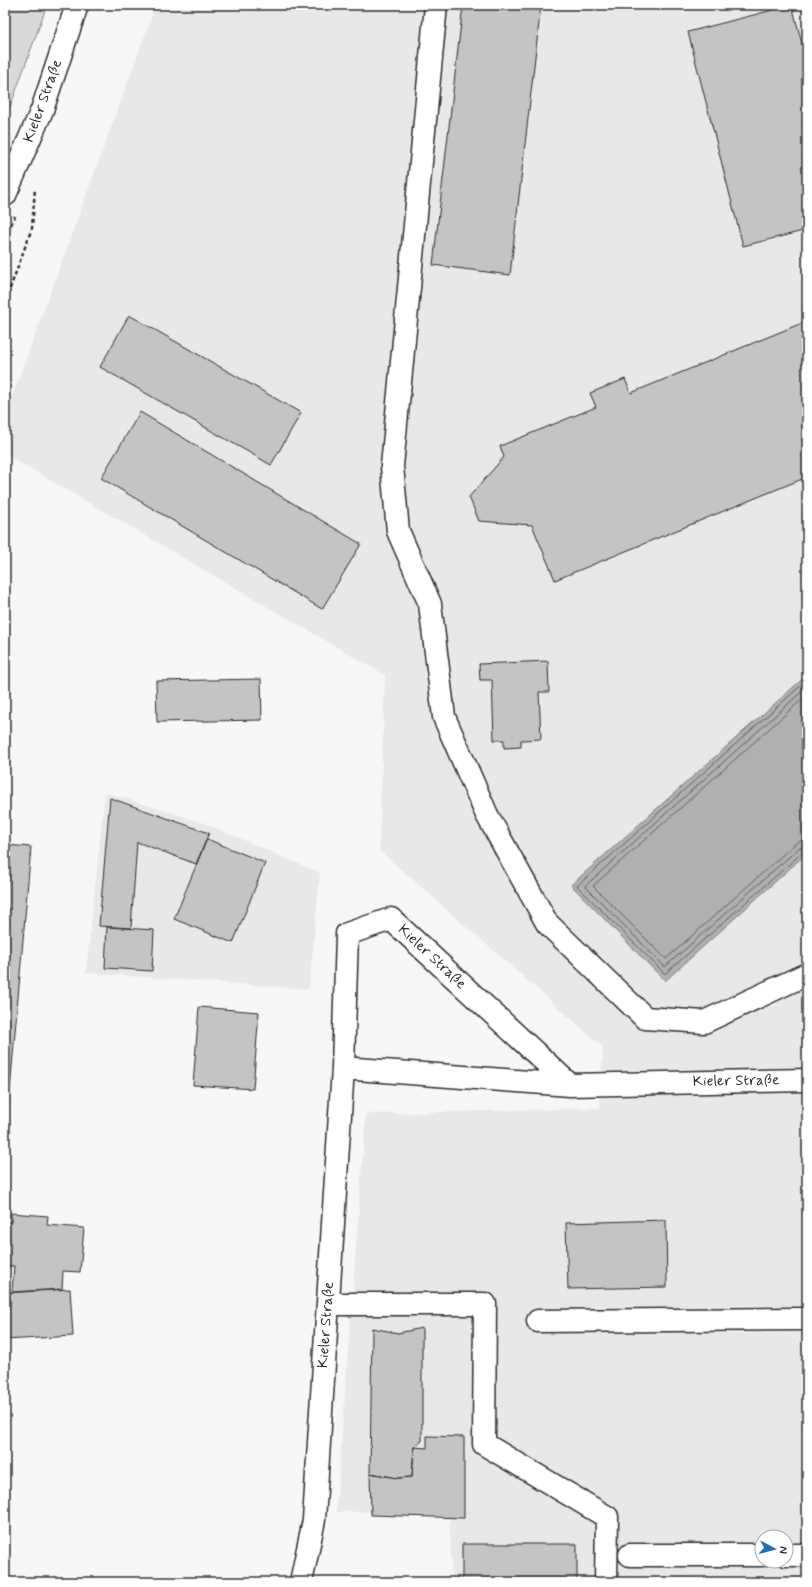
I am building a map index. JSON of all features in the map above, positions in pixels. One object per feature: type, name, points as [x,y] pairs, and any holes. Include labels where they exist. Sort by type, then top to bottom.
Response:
[{"type":"street","name":"Kieler Straße","points":[[5,195],[42,110],[77,5]]},
{"type":"street","points":[[436,5],[392,466],[398,531],[430,604],[444,717],[487,815],[547,923],[645,1018],[704,1022],[807,974]]},
{"type":"street","name":"Kieler Straße","points":[[301,1582],[314,1520],[343,1068],[347,934],[391,919],[570,1085]]},
{"type":"street","name":"Kieler Straße","points":[[343,1068],[570,1085],[807,1080]]},
{"type":"street","points":[[328,1304],[485,1304],[484,1444],[606,1517],[606,1582]]},
{"type":"street","points":[[538,1321],[807,1319]]},
{"type":"street","points":[[630,1555],[754,1555]]},
{"type":"street","points":[[794,1555],[807,1555]]},
{"type":"path","points":[[5,16],[8,5]]},
{"type":"path","points":[[5,302],[32,228],[35,185]]},
{"type":"shaded area","points":[[5,5],[47,5],[5,121]]},
{"type":"shaded area","points":[[156,5],[807,5],[807,1582],[452,1582],[449,1511],[336,1512],[366,1114],[600,1108],[603,1047],[379,850],[385,675],[5,454],[5,416]]},
{"type":"shaded area","points":[[105,792],[204,823],[320,873],[309,989],[86,973]]},
{"type":"water","points":[[807,675],[807,853],[665,981],[571,885]]},
{"type":"building","points":[[463,5],[541,5],[510,275],[433,265]]},
{"type":"building","points":[[792,5],[807,63],[807,230],[743,246],[688,32]]},
{"type":"building","points":[[129,315],[301,413],[271,465],[100,367]]},
{"type":"building","points":[[807,321],[807,477],[555,580],[532,525],[479,521],[469,497],[504,457],[500,446],[596,407],[590,393],[625,379],[631,393]]},
{"type":"building","points":[[140,412],[361,544],[322,609],[101,478]]},
{"type":"building","points":[[548,661],[549,692],[539,692],[541,739],[521,740],[521,747],[504,748],[504,740],[494,740],[492,680],[480,680],[479,664]]},
{"type":"building","points":[[261,679],[262,720],[157,722],[156,681]]},
{"type":"building","points":[[110,798],[209,833],[196,864],[137,842],[131,928],[99,926]]},
{"type":"building","points":[[207,839],[265,863],[233,943],[174,919]]},
{"type":"building","points":[[5,845],[31,847],[7,1125],[5,1125]]},
{"type":"building","points":[[107,927],[154,930],[152,971],[105,968]]},
{"type":"building","points":[[199,1007],[259,1012],[253,1089],[193,1085]]},
{"type":"building","points":[[11,1213],[48,1216],[47,1225],[84,1228],[80,1272],[63,1271],[62,1289],[12,1292],[14,1266],[5,1266],[5,1222],[11,1222]]},
{"type":"building","points":[[666,1220],[667,1287],[568,1289],[566,1223]]},
{"type":"building","points":[[70,1289],[73,1336],[5,1340],[5,1293]]},
{"type":"building","points":[[372,1328],[398,1333],[422,1328],[422,1441],[414,1447],[412,1477],[397,1478],[370,1473]]},
{"type":"building","points":[[427,1436],[464,1437],[464,1518],[371,1515],[370,1473],[397,1478],[412,1477],[414,1447],[427,1448]]},
{"type":"building","points":[[462,1544],[577,1544],[577,1582],[462,1582]]}]
